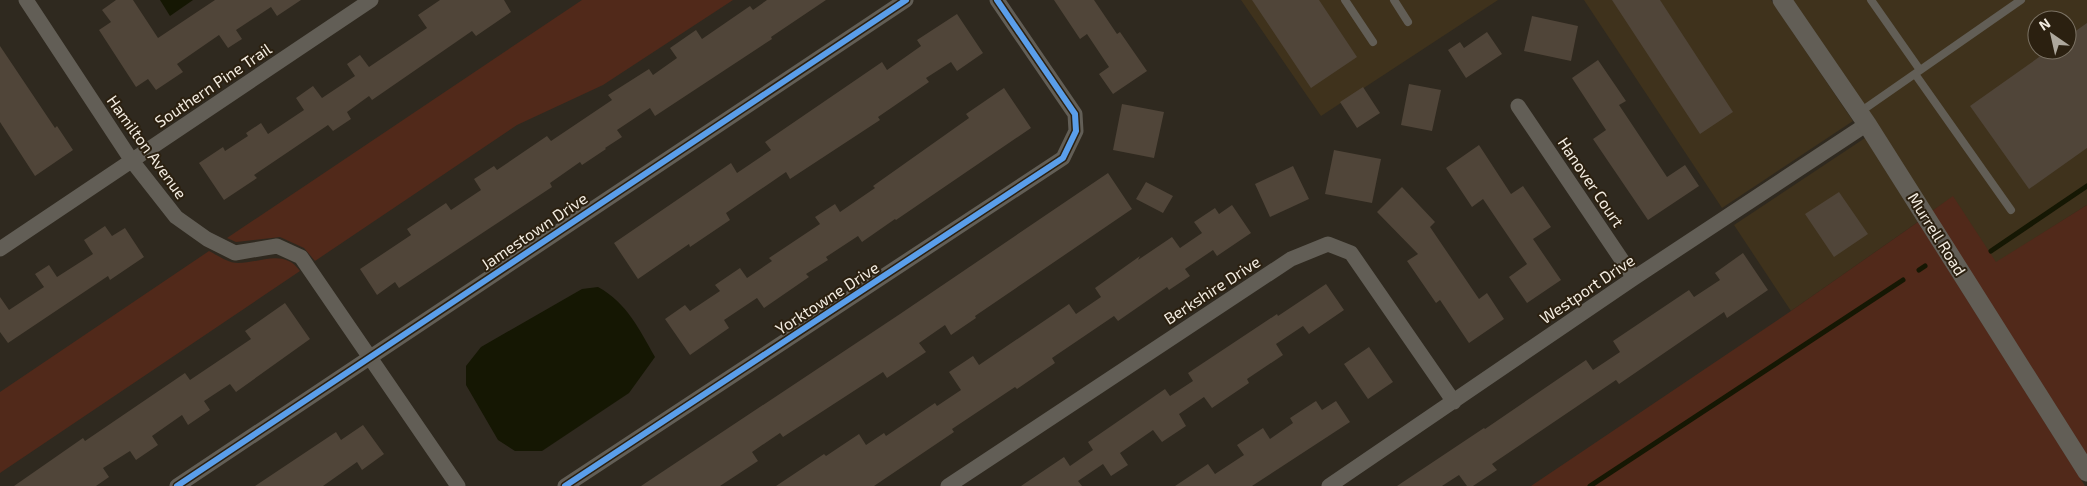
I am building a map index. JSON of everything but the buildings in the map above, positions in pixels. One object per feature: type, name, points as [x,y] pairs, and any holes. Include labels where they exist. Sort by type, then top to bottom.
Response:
[{"type":"street","name":"Hamilton Avenue","points":[[26,0],[132,161],[176,217],[207,239],[235,253],[277,246],[301,256],[458,486]]},
{"type":"street","name":"Southern Pine Trail","points":[[0,249],[371,0]]},
{"type":"street","name":"Jamestown Drive","points":[[177,486],[906,0]]},
{"type":"street","name":"Yorktowne Drive","points":[[566,486],[1063,158],[1076,131],[1075,114],[997,0]]},
{"type":"street","name":"Murrell Road","points":[[1782,0],[1863,119],[2087,472]]},
{"type":"street","name":"Hanover Court","points":[[1518,106],[1634,278]]},
{"type":"street","name":"Westport Drive","points":[[1329,486],[1454,402],[1863,119]]},
{"type":"street","name":"Berkshire Drive","points":[[948,486],[1291,259],[1328,244],[1351,253],[1454,402]]},
{"type":"lane","points":[[1345,0],[1373,42]]},
{"type":"lane","points":[[1394,0],[1408,22]]},
{"type":"lane","points":[[1871,0],[2011,210]]},
{"type":"lane","points":[[1863,119],[1918,72],[2021,0]]},
{"type":"shaded area","points":[[160,0],[193,0],[170,16]]},
{"type":"shaded area","points":[[582,0],[733,0],[603,85],[517,125],[315,261],[304,248],[280,237],[236,242],[227,238]]},
{"type":"shaded area","points":[[1241,0],[1498,0],[1321,116]]},
{"type":"shaded area","points":[[1584,0],[1771,0],[1853,121],[1722,208]]},
{"type":"shaded area","points":[[1793,0],[2087,0],[2087,205],[1996,263],[1953,197],[1932,211]]},
{"type":"shaded area","points":[[1865,138],[1918,222],[1791,311],[1734,225]]},
{"type":"shaded area","points":[[1953,196],[1996,262],[2087,205],[2087,455],[1932,211]]},
{"type":"shaded area","points":[[1918,222],[2085,486],[1531,486],[1791,311]]},
{"type":"shaded area","points":[[209,251],[234,263],[279,258],[294,264],[300,271],[0,473],[0,392]]},
{"type":"shaded area","points":[[598,287],[608,293],[625,309],[655,357],[629,393],[542,451],[515,451],[498,440],[466,385],[466,366],[481,347],[582,289]]},
{"type":"waterway","points":[[1991,251],[2087,186]]},
{"type":"waterway","points":[[1919,270],[1925,266]]},
{"type":"waterway","points":[[1590,486],[1903,280]]},
{"type":"cycle path","points":[[177,486],[906,0]]},
{"type":"cycle path","points":[[565,486],[1063,158],[1076,131],[1075,114],[997,0]]}]
